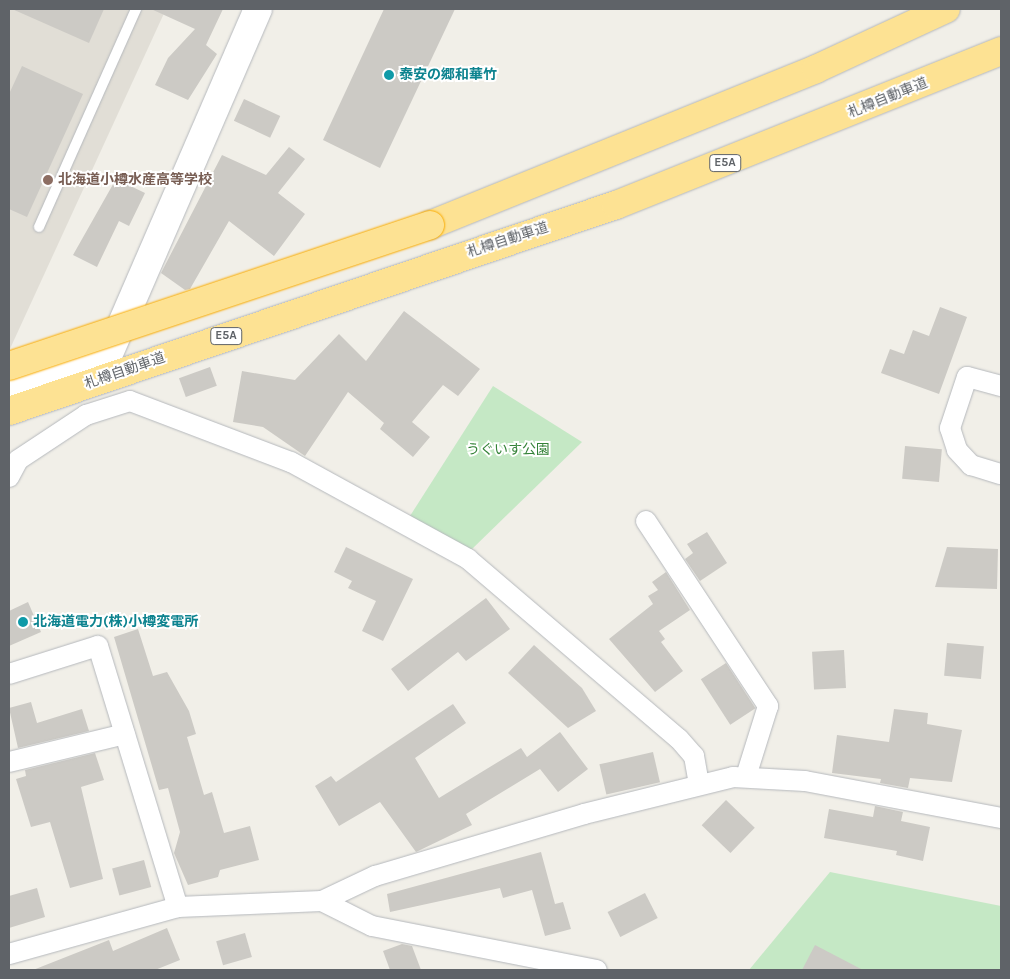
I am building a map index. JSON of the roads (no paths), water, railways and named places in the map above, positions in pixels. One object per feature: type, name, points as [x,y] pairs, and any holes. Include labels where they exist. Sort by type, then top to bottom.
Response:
[{"type":"highway","points":[[9,366],[430,225],[816,69],[946,9]]},
{"type":"highway","name":"札樽自動車道","points":[[9,411],[444,261],[616,205],[1001,50]]},
{"type":"street","points":[[9,391],[107,358],[258,9]]},
{"type":"street","points":[[1001,386],[967,376],[950,428],[957,450],[971,464],[1001,474]]},
{"type":"street","points":[[9,477],[18,460],[86,415],[130,401],[291,462],[468,560],[679,739],[694,756],[699,785]]},
{"type":"street","points":[[646,521],[768,706],[746,776]]},
{"type":"street","points":[[9,674],[98,646],[178,907]]},
{"type":"street","points":[[9,762],[125,734]]},
{"type":"street","points":[[9,954],[178,907],[322,902],[375,876],[699,785],[746,776],[805,781],[1001,818]]},
{"type":"street","points":[[322,902],[372,926],[597,970]]},
{"type":"lane","points":[[39,227],[136,9]]},
{"type":"place","name":"泰安の郷和華竹","points":[[389,75]]},
{"type":"place","name":"北海道小樽水産高等学校","points":[[48,180]]},
{"type":"place","name":"北海道電力(株)小樽変電所","points":[[23,622]]},
{"type":"park label","name":"うぐいす公園","points":[[508,450]]}]
